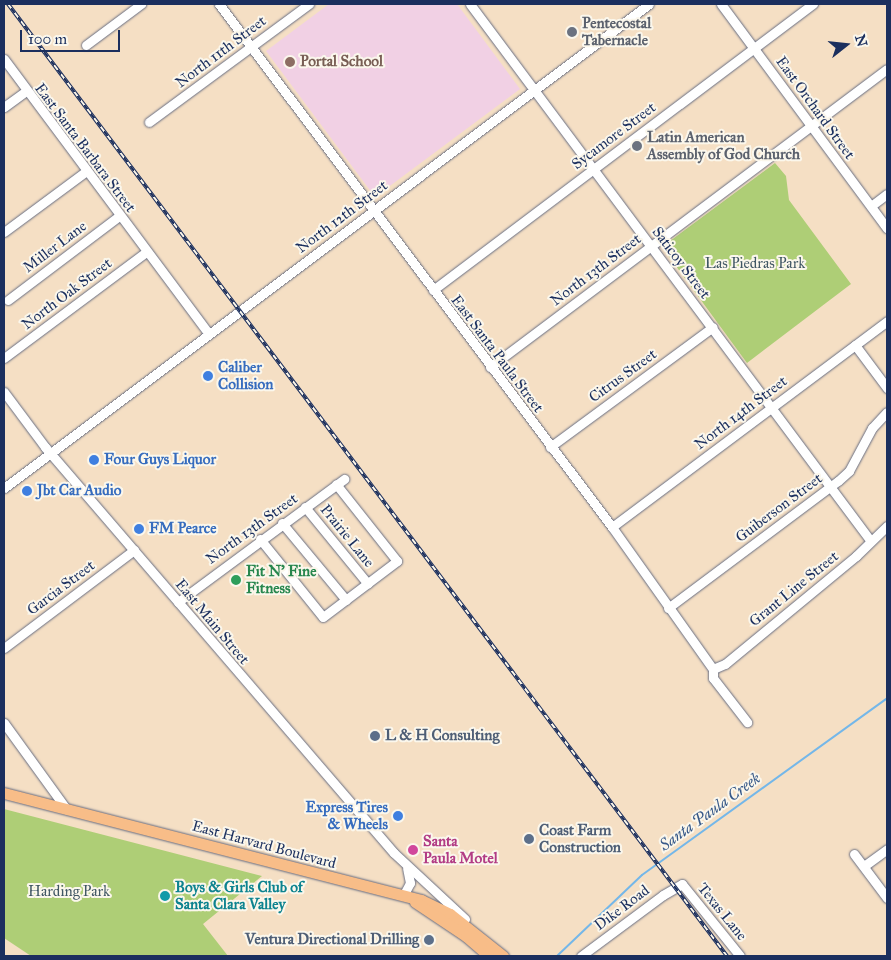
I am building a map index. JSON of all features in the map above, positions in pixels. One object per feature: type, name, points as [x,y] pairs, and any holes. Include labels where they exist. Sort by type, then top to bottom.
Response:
[{"type":"main road","name":"East Harvard Boulevard","points":[[4,793],[430,903],[450,914],[503,956]]},
{"type":"main road","points":[[406,897],[466,936],[489,956]]},
{"type":"street","points":[[86,46],[141,4]]},
{"type":"street","name":"East Santa Paula Street","points":[[219,4],[550,447],[612,527],[713,669],[713,678],[747,722]]},
{"type":"street","name":"North 11th Street","points":[[149,122],[309,4]]},
{"type":"street","name":"North 12th Street","points":[[4,488],[649,4]]},
{"type":"street","name":"East Orchard Street","points":[[721,4],[887,228]]},
{"type":"street","name":"Sycamore Street","points":[[433,290],[813,4]]},
{"type":"street","name":"Saticoy Street","points":[[472,5],[870,540]]},
{"type":"street","name":"East Santa Barbara Street","points":[[4,59],[85,172],[209,334]]},
{"type":"street","name":"North 13th Street","points":[[490,367],[887,70]]},
{"type":"street","points":[[4,107],[26,91]]},
{"type":"street","points":[[4,232],[85,172]]},
{"type":"street","points":[[871,206],[887,194]]},
{"type":"street","name":"Miller Lane","points":[[8,300],[120,216]]},
{"type":"street","name":"North Oak Street","points":[[4,358],[146,252]]},
{"type":"street","name":"North 14th Street","points":[[612,527],[887,321]]},
{"type":"street","name":"Citrus Street","points":[[550,447],[712,327]]},
{"type":"street","points":[[855,345],[887,388]]},
{"type":"street","name":"East Main Street","points":[[4,392],[51,453],[405,865],[503,956]]},
{"type":"street","name":"Guiberson Street","points":[[668,608],[849,471],[872,428],[887,412]]},
{"type":"street","name":"North 13th Street","points":[[178,602],[260,538],[340,482],[397,561],[368,584]]},
{"type":"street","name":"Prairie Lane","points":[[306,507],[368,584]]},
{"type":"street","points":[[282,523],[346,600]]},
{"type":"street","name":"Grant Line Street","points":[[713,669],[725,664],[849,562],[870,540],[887,526]]},
{"type":"street","points":[[260,538],[323,617],[368,584]]},
{"type":"street","name":"Garcia Street","points":[[4,648],[134,550]]},
{"type":"street","points":[[5,727],[67,810]]},
{"type":"street","points":[[864,866],[887,849]]},
{"type":"street","points":[[854,854],[887,898]]},
{"type":"street","points":[[405,865],[410,883],[406,897]]},
{"type":"street","name":"Dike Road","points":[[581,956],[663,895],[682,884]]},
{"type":"street","name":"Texas Lane","points":[[682,884],[740,956]]},
{"type":"shaded area","points":[[329,4],[457,4],[520,89],[375,197],[266,51]]},
{"type":"green space","name":"Las Piedras Park","points":[[775,163],[786,176],[789,200],[851,284],[747,363],[662,247]]},
{"type":"green space","name":"Harding Park","points":[[4,809],[262,876],[203,924],[228,956],[31,956],[4,938]]},
{"type":"waterway","name":"Santa Paula Creek","points":[[557,956],[642,875],[887,698]]},
{"type":"railway","points":[[8,4],[727,956]]},
{"type":"place","name":"Pentecostal Tabernacle","points":[[572,32]]},
{"type":"place","name":"Portal School","points":[[290,62]]},
{"type":"place","name":"Latin American Assembly of God Church","points":[[637,146]]},
{"type":"place","name":"Caliber Collision","points":[[208,376]]},
{"type":"place","name":"Four Guys Liquor","points":[[94,460]]},
{"type":"place","name":"Jbt Car Audio","points":[[27,491]]},
{"type":"place","name":"FM Pearce","points":[[139,529]]},
{"type":"place","name":"Fit N' Fine Fitness","points":[[236,580]]},
{"type":"place","name":"L & H Consulting","points":[[375,736]]},
{"type":"place","name":"Express Tires & Wheels","points":[[398,816]]},
{"type":"place","name":"Coast Farm Construction","points":[[529,839]]},
{"type":"place","name":"Santa Paula Motel","points":[[413,850]]},
{"type":"place","name":"Boys & Girls Club of Santa Clara Valley","points":[[165,896]]},
{"type":"place","name":"Ventura Directional Drilling","points":[[429,940]]}]
